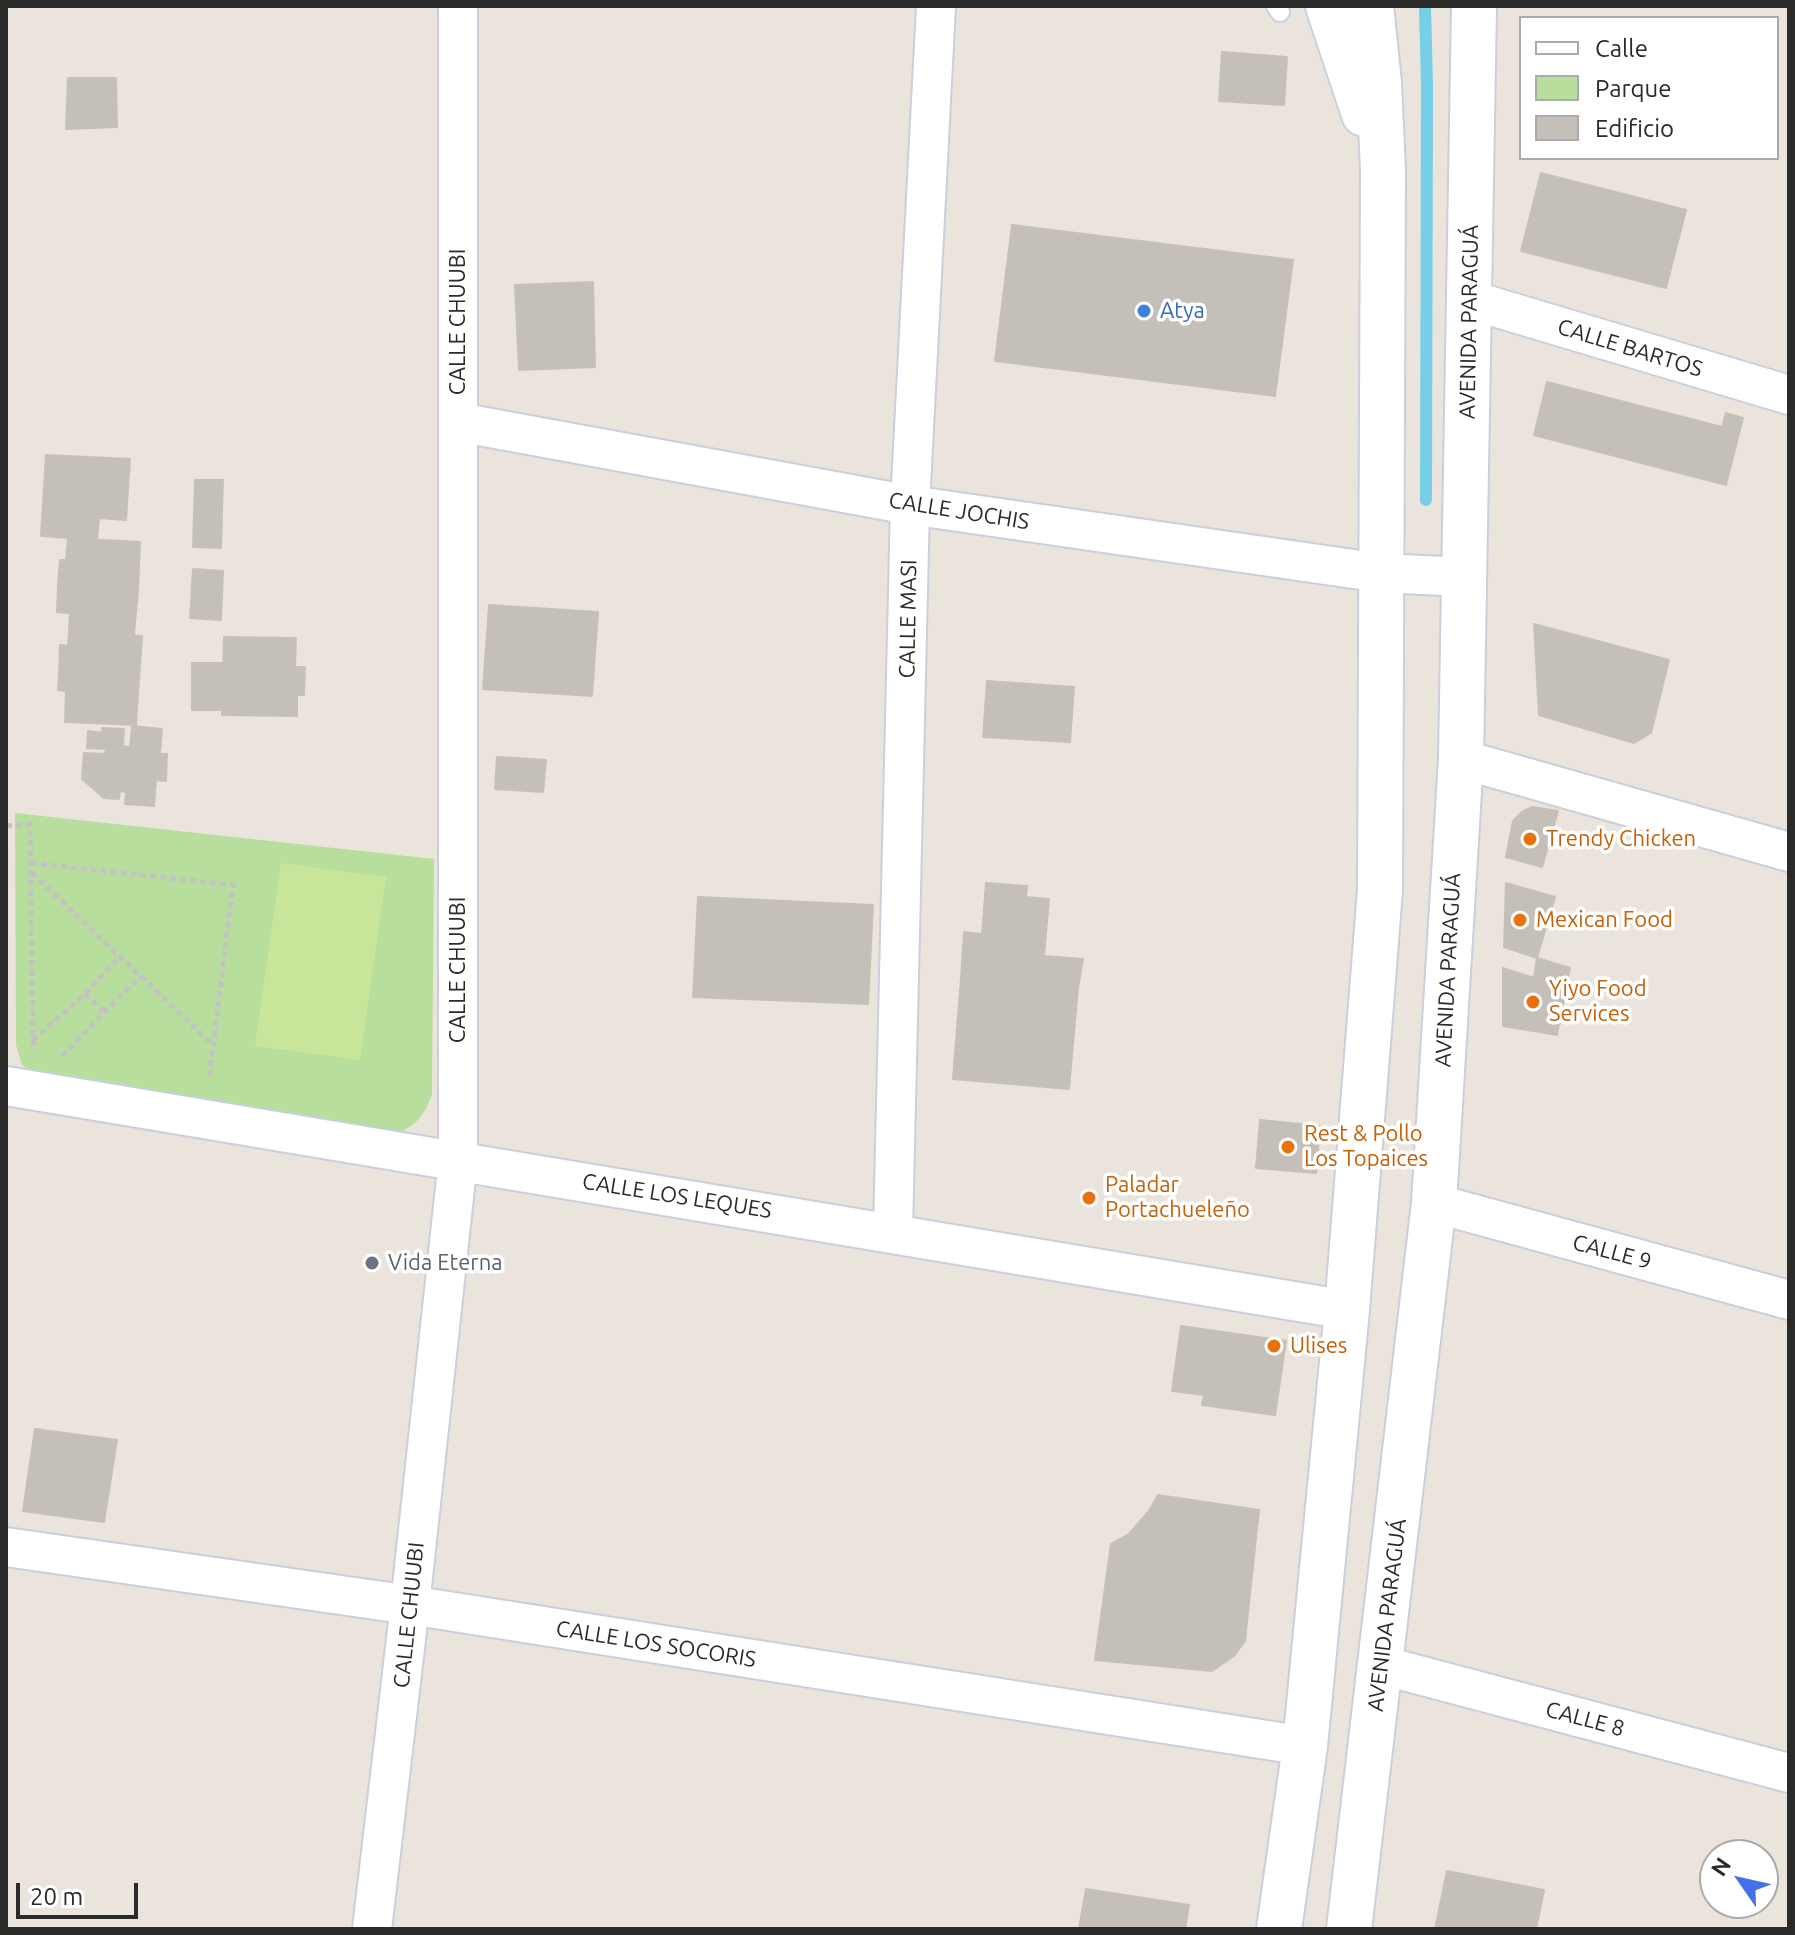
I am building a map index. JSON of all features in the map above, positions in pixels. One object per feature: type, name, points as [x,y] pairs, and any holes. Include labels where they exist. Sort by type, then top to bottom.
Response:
[{"type":"main road","points":[[1328,6],[1383,170]]},
{"type":"main road","points":[[1279,1929],[1305,1746],[1347,1310],[1380,890],[1383,170],[1371,6]]},
{"type":"main road","name":"AVENIDA PARAGUÁ","points":[[1349,1929],[1434,1203],[1461,759],[1474,6]]},
{"type":"street","name":"CALLE CHUUBI","points":[[372,1929],[458,1160],[458,6]]},
{"type":"street","name":"CALLE MASI","points":[[893,1232],[910,505],[936,6]]},
{"type":"street","name":"CALLE BARTOS","points":[[1471,300],[1789,395]]},
{"type":"street","name":"CALLE JOCHIS","points":[[458,422],[910,505],[1381,573],[1464,577]]},
{"type":"street","points":[[1461,759],[1789,852]]},
{"type":"street","name":"CALLE LOS LEQUES","points":[[6,1086],[1347,1310]]},
{"type":"street","name":"CALLE 9","points":[[1434,1203],[1789,1300]]},
{"type":"street","name":"CALLE LOS SOCORIS","points":[[6,1547],[410,1605],[1305,1746]]},
{"type":"street","name":"CALLE 8","points":[[1381,1665],[1789,1773]]},
{"type":"path","points":[[6,826],[30,824],[33,1041],[43,1057]]},
{"type":"path","points":[[31,863],[233,885],[208,1089],[225,1092],[220,1121]]},
{"type":"path","points":[[32,873],[213,1045]]},
{"type":"path","points":[[33,1041],[120,957]]},
{"type":"path","points":[[53,1065],[140,976]]},
{"type":"path","points":[[85,994],[105,1013]]},
{"type":"green space","points":[[15,813],[434,859],[432,1094],[420,1117],[400,1132],[45,1079],[22,1065],[16,1045]]},
{"type":"green space","points":[[281,863],[386,877],[360,1060],[255,1046]]},
{"type":"building","points":[[1222,52],[1287,57],[1284,105],[1219,101]]},
{"type":"building","points":[[68,78],[116,78],[117,127],[66,129]]},
{"type":"building","points":[[1541,173],[1686,210],[1666,288],[1521,251]]},
{"type":"building","name":"Atya","points":[[1012,225],[1293,260],[1275,396],[995,361]]},
{"type":"building","points":[[593,282],[595,367],[519,370],[515,285]]},
{"type":"building","points":[[1547,382],[1722,427],[1726,413],[1743,418],[1726,485],[1534,435]]},
{"type":"building","points":[[46,455],[130,459],[126,520],[99,518],[97,540],[41,536]]},
{"type":"building","points":[[195,480],[223,480],[221,548],[193,547]]},
{"type":"building","points":[[68,538],[140,542],[138,590],[58,586],[60,560],[66,560]]},
{"type":"building","points":[[193,569],[223,571],[221,620],[190,618]]},
{"type":"building","points":[[58,586],[138,590],[134,635],[69,631],[70,613],[57,612]]},
{"type":"building","points":[[489,605],[598,612],[592,696],[483,689]]},
{"type":"building","points":[[1534,624],[1669,660],[1651,733],[1634,743],[1539,715]]},
{"type":"building","points":[[69,631],[142,636],[139,680],[59,675],[60,645],[68,646]]},
{"type":"building","points":[[224,637],[296,638],[295,667],[305,667],[304,695],[297,695],[297,716],[222,715]]},
{"type":"building","points":[[192,663],[223,663],[222,710],[192,710]]},
{"type":"building","points":[[59,675],[139,680],[136,725],[65,722],[66,691],[58,690]]},
{"type":"building","points":[[987,681],[1074,687],[1070,742],[983,737]]},
{"type":"building","points":[[132,726],[162,729],[160,754],[167,754],[166,781],[156,780],[154,806],[125,804],[126,792],[120,791],[119,799],[104,798],[82,779],[84,753],[105,754],[106,749],[87,748],[88,731],[103,733],[102,728],[124,729],[123,746],[130,747]]},
{"type":"building","points":[[497,757],[546,760],[543,792],[495,789]]},
{"type":"building","name":"Trendy Chicken","points":[[1532,807],[1558,811],[1542,867],[1506,857],[1513,821]]},
{"type":"building","points":[[986,883],[1027,886],[1026,897],[1049,899],[1044,956],[1083,959],[1078,988],[961,978],[964,932],[982,934]]},
{"type":"building","points":[[1506,883],[1555,897],[1537,958],[1504,947]]},
{"type":"building","points":[[698,897],[873,905],[868,1004],[693,997]]},
{"type":"building","name":"Yiyo Food Services","points":[[1537,958],[1570,968],[1557,1035],[1503,1026],[1503,968],[1534,978]]},
{"type":"building","points":[[961,978],[1078,988],[1069,1089],[953,1079]]},
{"type":"building","name":"Rest & Pollo Los Topaices","points":[[1260,1120],[1320,1126],[1316,1173],[1256,1168]]},
{"type":"building","points":[[1181,1326],[1286,1341],[1275,1415],[1202,1405],[1204,1395],[1172,1391]]},
{"type":"building","points":[[35,1429],[117,1440],[104,1522],[23,1511]]},
{"type":"building","points":[[1158,1495],[1259,1510],[1245,1641],[1234,1656],[1212,1671],[1095,1660],[1111,1544],[1129,1534]]},
{"type":"building","points":[[1447,1871],[1544,1890],[1536,1929],[1435,1929]]},
{"type":"building","points":[[1086,1889],[1189,1905],[1185,1929],[1079,1929]]},
{"type":"waterway","points":[[1425,6],[1426,500]]},
{"type":"place","name":"Atya","points":[[1144,311]]},
{"type":"place","name":"Trendy Chicken","points":[[1530,839]]},
{"type":"place","name":"Mexican Food","points":[[1520,920]]},
{"type":"place","name":"Yiyo Food Services","points":[[1533,1002]]},
{"type":"place","name":"Rest & Pollo Los Topaices","points":[[1288,1147]]},
{"type":"place","name":"Paladar Portachueleño","points":[[1089,1198]]},
{"type":"place","name":"Vida Eterna","points":[[372,1263]]},
{"type":"place","name":"Ulises","points":[[1274,1346]]}]
